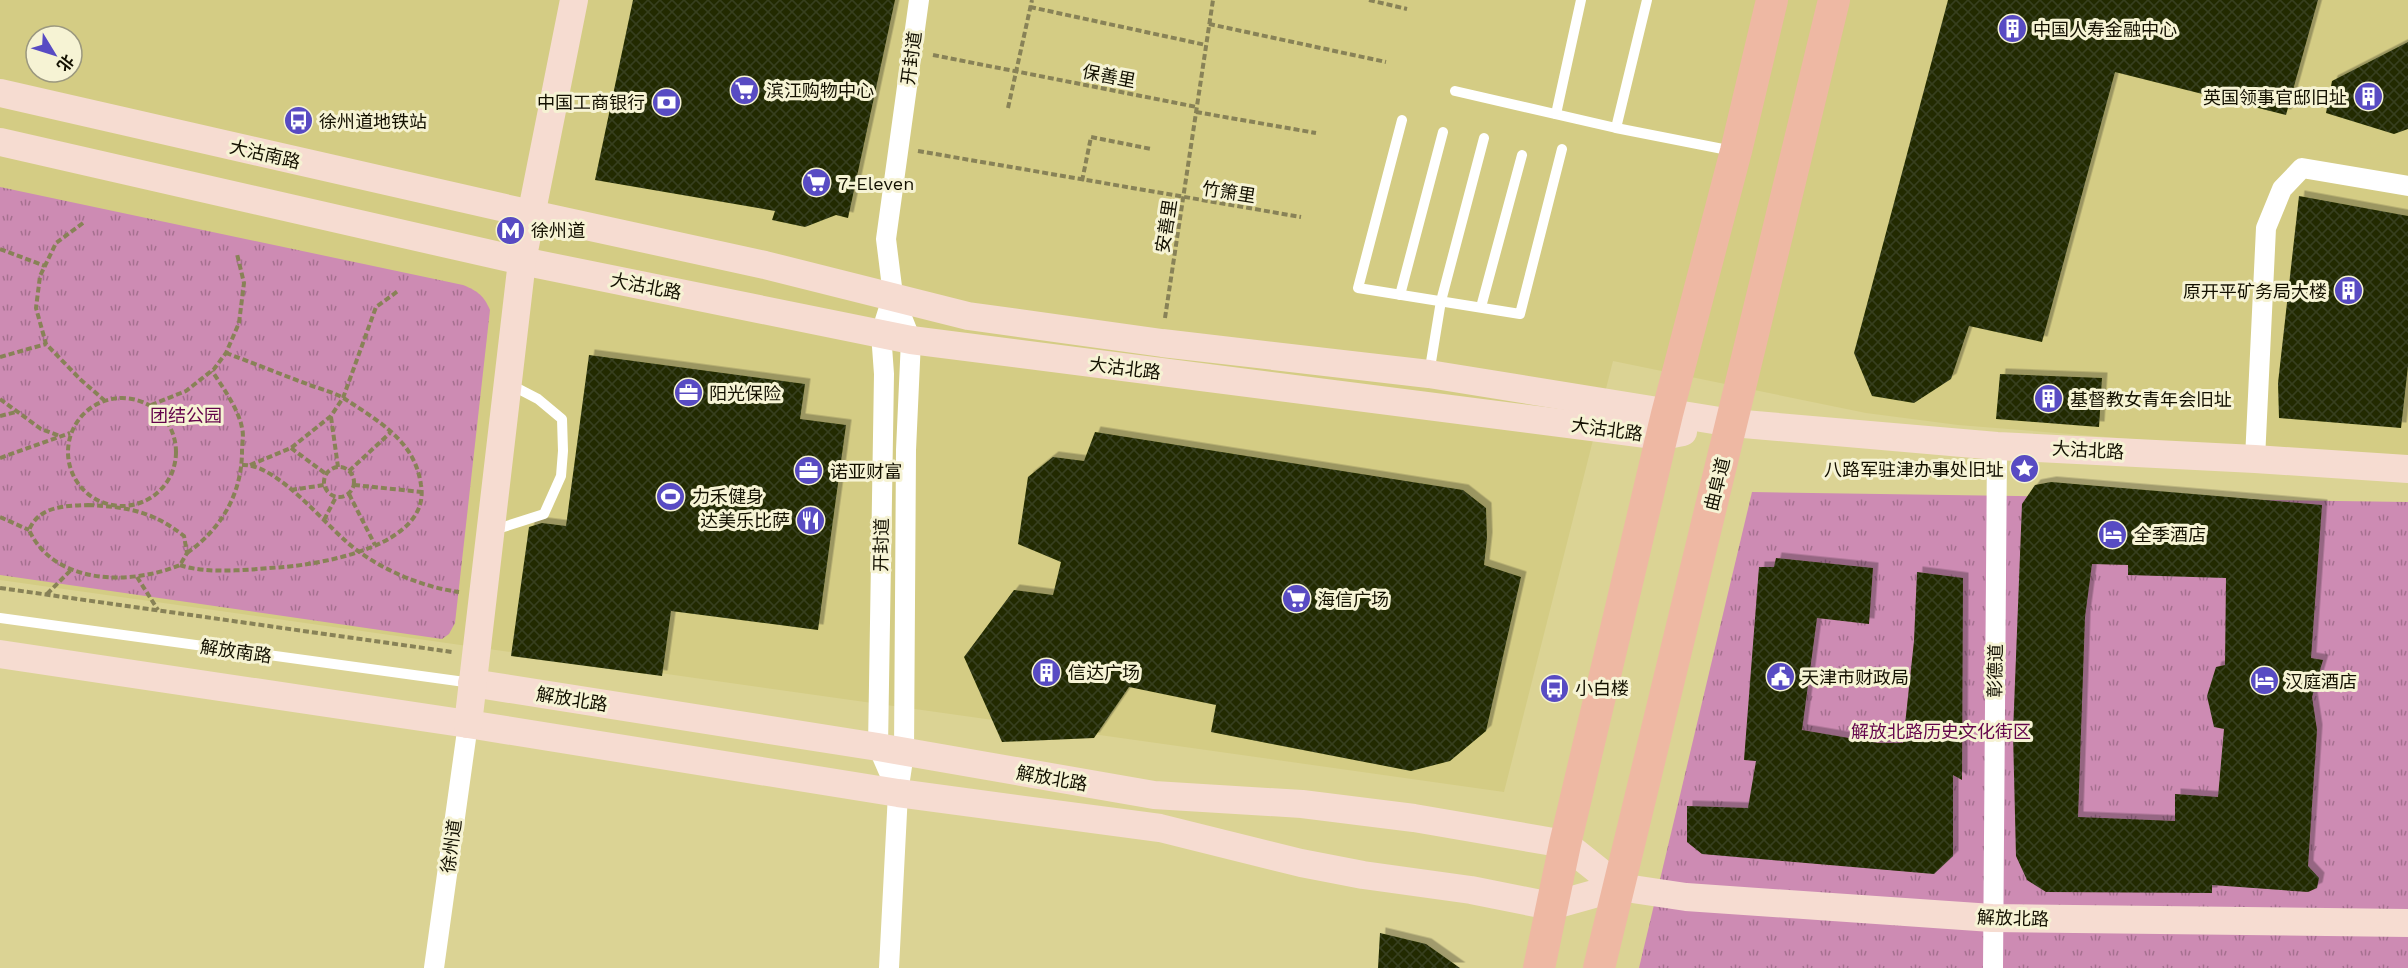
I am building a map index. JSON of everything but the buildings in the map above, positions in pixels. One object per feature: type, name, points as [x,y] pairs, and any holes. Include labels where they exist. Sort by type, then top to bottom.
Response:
[{"type":"main road","points":[[0,654],[468,724],[522,261],[574,0]]},
{"type":"main road","points":[[1539,968],[1564,844],[1664,425],[1736,151],[1772,0]]},
{"type":"main road","name":"曲阜道","points":[[1599,968],[1834,0]]},
{"type":"main road","name":"大沽南路","points":[[8,93],[531,214]]},
{"type":"main road","points":[[0,142],[522,261]]},
{"type":"main road","name":"大沽北路","points":[[531,214],[765,265],[893,295],[968,316],[1162,343],[1429,374],[1664,425]]},
{"type":"main road","name":"大沽北路","points":[[522,261],[911,340],[1664,425],[1732,423],[1997,446],[2408,469]]},
{"type":"main road","name":"解放北路","points":[[475,669],[891,750],[1154,795],[1302,804],[1414,818],[1564,844],[1619,886]]},
{"type":"main road","name":"解放北路","points":[[468,724],[898,793],[1160,828],[1250,852],[1322,867],[1551,906],[1619,886],[1686,897],[1992,918],[2408,923]]},
{"type":"street","name":"开封道","points":[[891,750],[911,340],[893,295],[886,238],[920,0]]},
{"type":"street","points":[[2255,459],[2266,228],[2282,189],[2302,168],[2408,186]]},
{"type":"street","name":"开封道","points":[[889,968],[898,793],[891,750],[884,374],[881,333],[893,295]]},
{"type":"street","name":"彰德道","points":[[1993,968],[1997,446]]},
{"type":"street","name":"徐州道","points":[[434,968],[468,724]]},
{"type":"lane","points":[[1556,114],[1581,0]]},
{"type":"lane","points":[[1616,128],[1647,0]]},
{"type":"lane","points":[[1455,91],[1616,128],[1736,151]]},
{"type":"lane","points":[[1402,120],[1358,288],[1520,314],[1562,149]]},
{"type":"lane","points":[[1400,295],[1443,132]]},
{"type":"lane","points":[[1429,374],[1441,301],[1484,138]]},
{"type":"lane","points":[[1481,308],[1522,155]]},
{"type":"lane","points":[[490,531],[544,514],[561,476],[562,419],[538,399],[507,383]]},
{"type":"lane","name":"解放南路","points":[[0,618],[475,669]]},
{"type":"path","points":[[1008,108],[1032,0]]},
{"type":"path","name":"安善里","points":[[1162,343],[1213,0]]},
{"type":"path","points":[[1369,0],[1407,9]]},
{"type":"path","points":[[1030,8],[1206,45]]},
{"type":"path","points":[[1209,24],[1386,62]]},
{"type":"path","name":"保善里","points":[[912,51],[1196,110]]},
{"type":"path","points":[[1196,110],[1316,133]]},
{"type":"path","points":[[1082,181],[1091,137],[1151,149]]},
{"type":"path","name":"竹箫里","points":[[899,148],[1301,217]]},
{"type":"path","points":[[82,223],[56,243],[40,276],[36,308],[46,344],[104,400]]},
{"type":"path","points":[[0,249],[45,266]]},
{"type":"path","points":[[151,405],[186,391],[212,370],[226,353],[239,324],[244,282],[237,254]]},
{"type":"path","points":[[242,465],[250,465],[291,448],[331,416],[343,398],[375,307],[398,291]]},
{"type":"path","points":[[0,357],[46,344]]},
{"type":"path","points":[[0,517],[29,530],[36,544],[53,558],[72,569],[94,576],[137,577],[180,565],[192,569],[257,569],[314,564],[375,545],[404,531],[420,510],[422,492],[418,468],[403,444],[343,398],[226,353]]},
{"type":"path","points":[[180,565],[187,553],[212,534],[225,514],[237,489],[242,465],[242,428],[227,395],[212,370]]},
{"type":"path","points":[[29,530],[34,519],[43,513],[64,506],[114,506],[136,505],[154,495],[169,480],[176,460],[175,439],[166,420],[151,405],[128,397],[104,400],[83,412],[70,433],[67,457],[75,480],[92,498],[114,506],[163,520],[184,536],[187,553]]},
{"type":"path","points":[[0,399],[41,429],[62,436]]},
{"type":"path","points":[[0,416],[16,412]]},
{"type":"path","points":[[331,416],[338,467]]},
{"type":"path","points":[[349,471],[390,432]]},
{"type":"path","points":[[0,458],[70,433]]},
{"type":"path","points":[[291,448],[326,474]]},
{"type":"path","points":[[0,452],[6,456]]},
{"type":"path","points":[[250,465],[280,480],[357,551],[395,573],[439,590],[483,596]]},
{"type":"path","points":[[338,467],[349,471],[354,485],[349,494],[336,497],[328,493],[324,485],[326,474],[338,467]]},
{"type":"path","points":[[291,490],[324,485]]},
{"type":"path","points":[[354,485],[422,492]]},
{"type":"path","points":[[349,494],[375,545]]},
{"type":"path","points":[[324,519],[336,497]]},
{"type":"path","points":[[46,594],[72,569]]},
{"type":"path","points":[[137,577],[158,610]]},
{"type":"path","points":[[0,588],[158,610],[475,669]]},
{"type":"shaded area","name":"小白楼","points":[[0,0],[2408,0],[2408,461],[1958,425],[1866,413],[1613,361],[1504,792],[0,580]]},
{"type":"green space","name":"团结公园","points":[[0,187],[463,285],[480,294],[490,310],[455,623],[449,634],[442,639],[0,575]]},
{"type":"green space","name":"解放北路历史文化街区","points":[[1752,492],[2408,502],[2408,968],[1639,968]]},
{"type":"place","name":"中国人寿金融中心","points":[[2012,29]]},
{"type":"place","name":"滨江购物中心","points":[[745,90]]},
{"type":"place","name":"英国领事官邸旧址","points":[[2368,97]]},
{"type":"place","name":"中国工商银行","points":[[666,102]]},
{"type":"place","name":"徐州道地铁站","points":[[298,121]]},
{"type":"place","name":"7-Eleven","points":[[817,183]]},
{"type":"place","name":"徐州道","points":[[510,230]]},
{"type":"place","name":"原开平矿务局大楼","points":[[2348,291]]},
{"type":"place","name":"阳光保险","points":[[688,393]]},
{"type":"place","name":"基督教女青年会旧址","points":[[2049,399]]},
{"type":"place","name":"八路军驻津办事处旧址","points":[[2025,469]]},
{"type":"place","name":"诺亚财富","points":[[809,471]]},
{"type":"place","name":"力禾健身","points":[[671,496]]},
{"type":"place","name":"达美乐比萨","points":[[811,520]]},
{"type":"place","name":"全季酒店","points":[[2113,534]]},
{"type":"place","name":"海信广场","points":[[1296,599]]},
{"type":"place","name":"信达广场","points":[[1047,672]]},
{"type":"place","name":"天津市财政局","points":[[1780,677]]},
{"type":"place","name":"汉庭酒店","points":[[2264,681]]},
{"type":"place","name":"小白楼","points":[[1554,688]]}]
